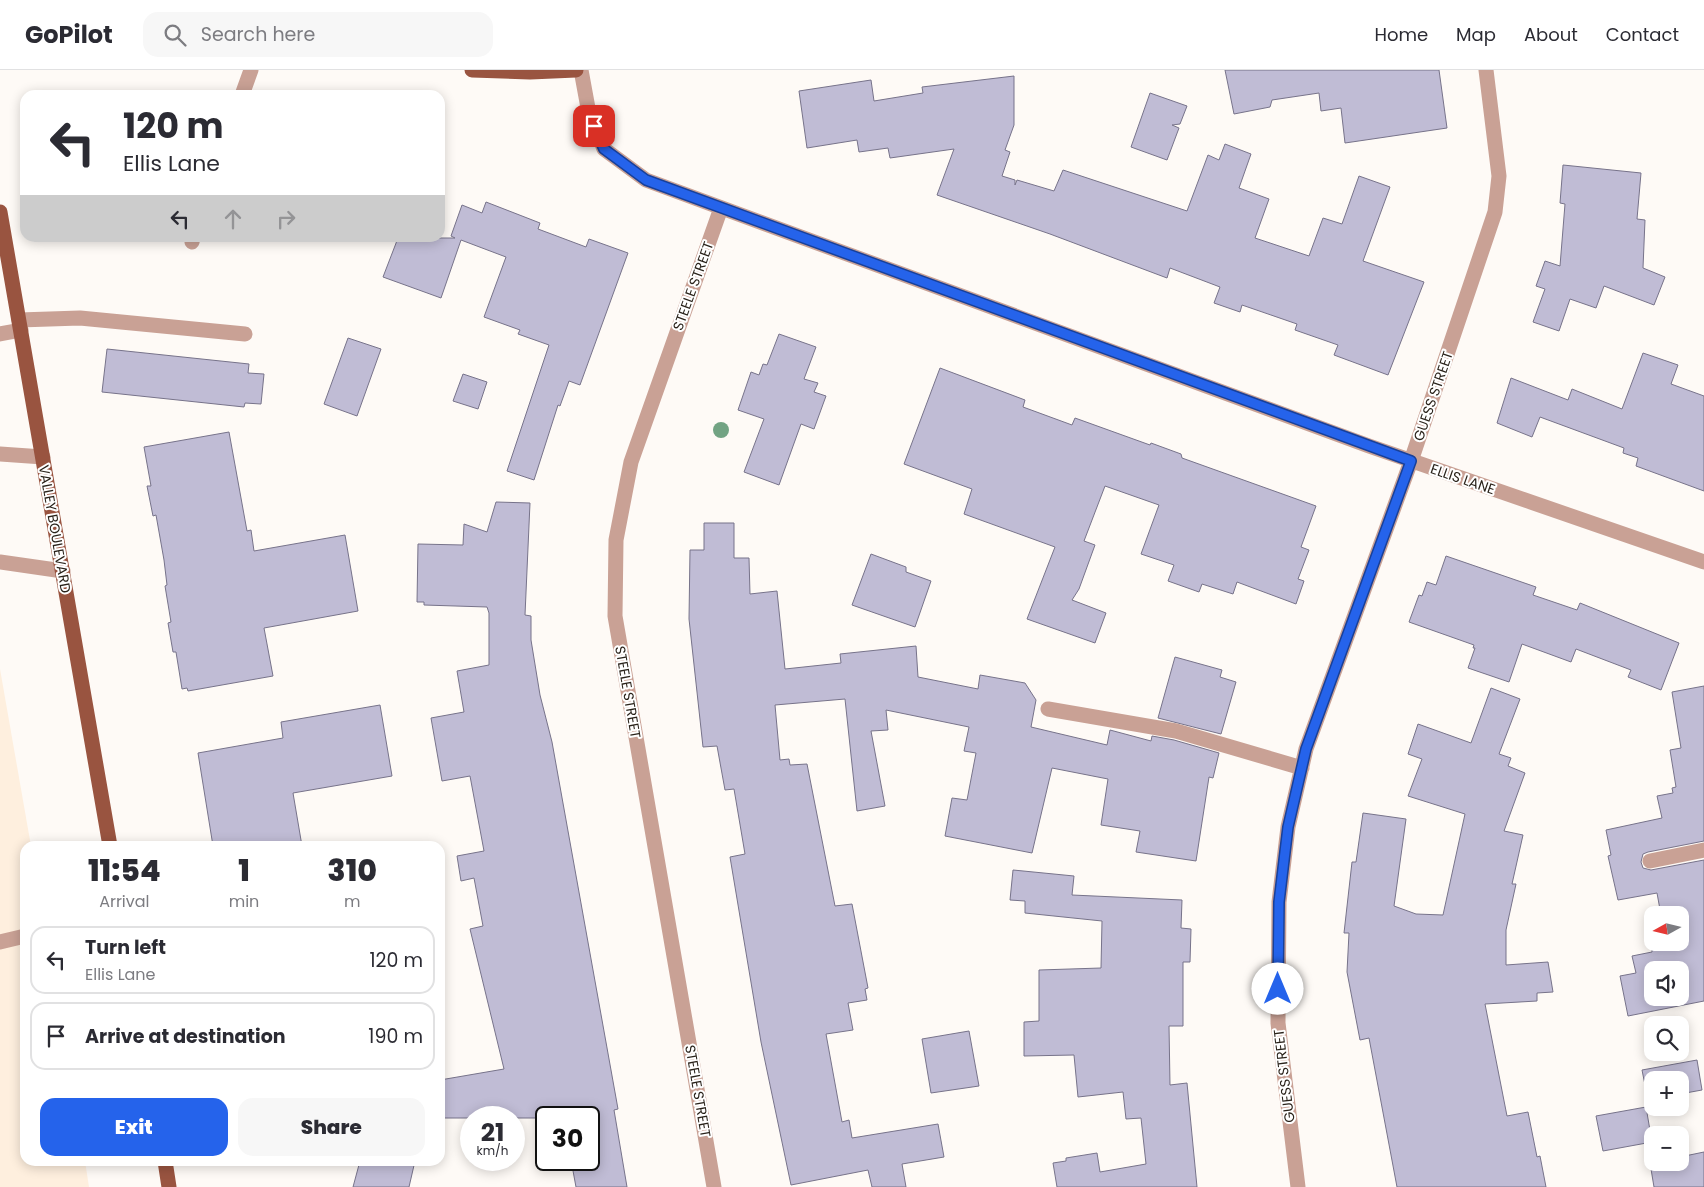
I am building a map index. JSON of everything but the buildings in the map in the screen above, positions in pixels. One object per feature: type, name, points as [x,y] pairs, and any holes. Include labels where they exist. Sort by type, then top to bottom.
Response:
[{"type":"main road","points":[[472,70],[530,72],[576,70]]},
{"type":"main road","name":"VALLEY BOULEVARD","points":[[0,212],[109,841]]},
{"type":"main road","points":[[165,1166],[169,1187]]},
{"type":"street","points":[[244,90],[251,70]]},
{"type":"street","name":"ELLIS LANE","points":[[582,70],[588,108],[604,149],[646,180],[1411,461],[1704,562]]},
{"type":"street","name":"GUESS STREET","points":[[1298,1187],[1278,1023],[1279,902],[1288,827],[1306,749],[1411,461],[1496,212],[1499,176],[1486,70]]},
{"type":"street","name":"STEELE STREET","points":[[714,1187],[615,616],[616,540],[631,462],[721,208]]},
{"type":"street","points":[[0,334],[20,325],[80,318],[245,334]]},
{"type":"street","points":[[0,454],[43,457]]},
{"type":"street","points":[[0,562],[63,571]]},
{"type":"street","points":[[1048,709],[1176,731],[1302,768]]},
{"type":"street","points":[[1650,862],[1704,850]]},
{"type":"street","points":[[0,942],[20,937]]},
{"type":"shaded area","points":[[0,669],[30,841],[20,841],[20,1166],[86,1166],[89,1187],[0,1187]]},
{"type":"route","points":[[594,126],[604,149],[646,180],[1411,461],[1306,749],[1288,827],[1279,902],[1278,989]]}]
